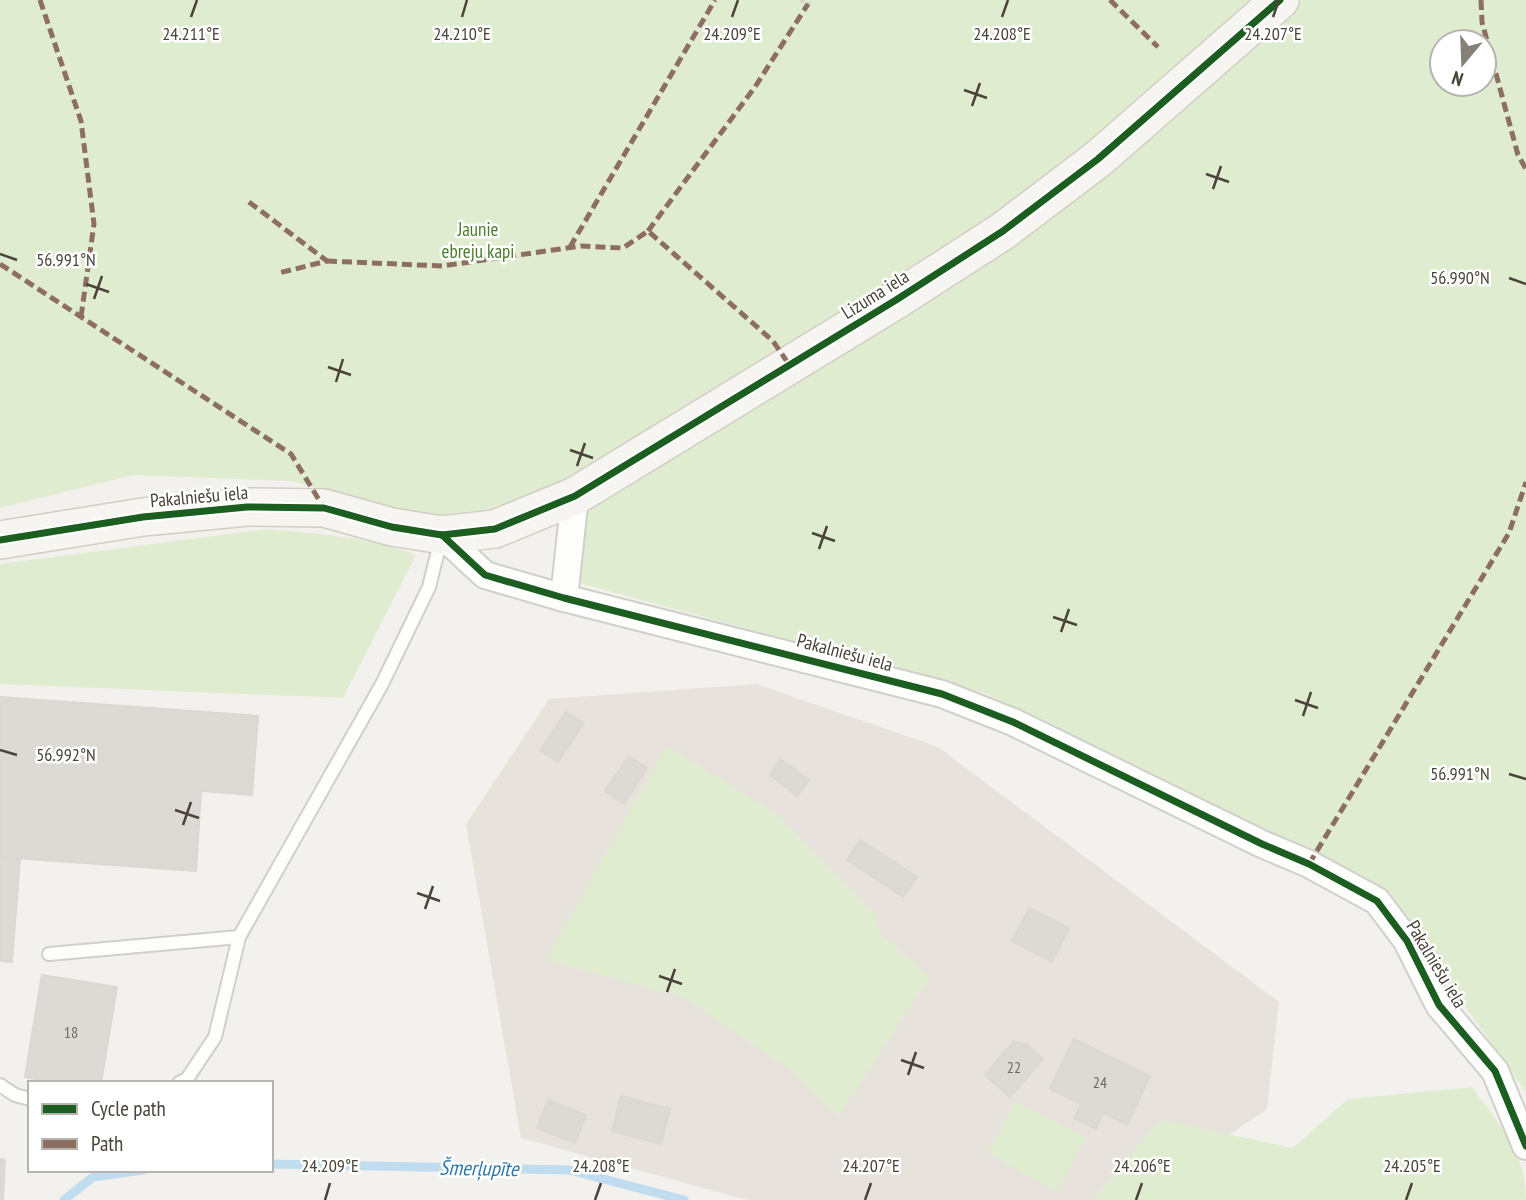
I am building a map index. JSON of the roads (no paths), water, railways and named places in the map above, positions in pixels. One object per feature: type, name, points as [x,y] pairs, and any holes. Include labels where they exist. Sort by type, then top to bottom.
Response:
[{"type":"street","name":"Lizuma iela","points":[[442,535],[495,529],[575,496],[896,300],[1003,230],[1098,159],[1280,0]]},
{"type":"street","points":[[564,598],[575,496]]},
{"type":"street","name":"Pakalniešu iela","points":[[0,540],[143,517],[247,507],[324,508],[392,527],[442,535],[485,575],[564,598],[942,694],[1013,722],[1262,844],[1309,864],[1377,901],[1407,941],[1439,1005],[1494,1071],[1526,1146]]},
{"type":"lane","points":[[183,1081],[215,1037],[239,937],[382,684],[429,587],[442,535]]},
{"type":"lane","points":[[49,954],[239,937]]},
{"type":"lane","points":[[0,1084],[15,1095],[28,1098]]},
{"type":"waterway","name":"Šmerļupīte","points":[[273,1164],[569,1170],[684,1200]]},
{"type":"waterway","name":"Šmerļupīte","points":[[64,1200],[93,1177],[129,1172]]},
{"type":"park label","name":"Jaunie ebreju kapi","points":[[478,240]]}]
